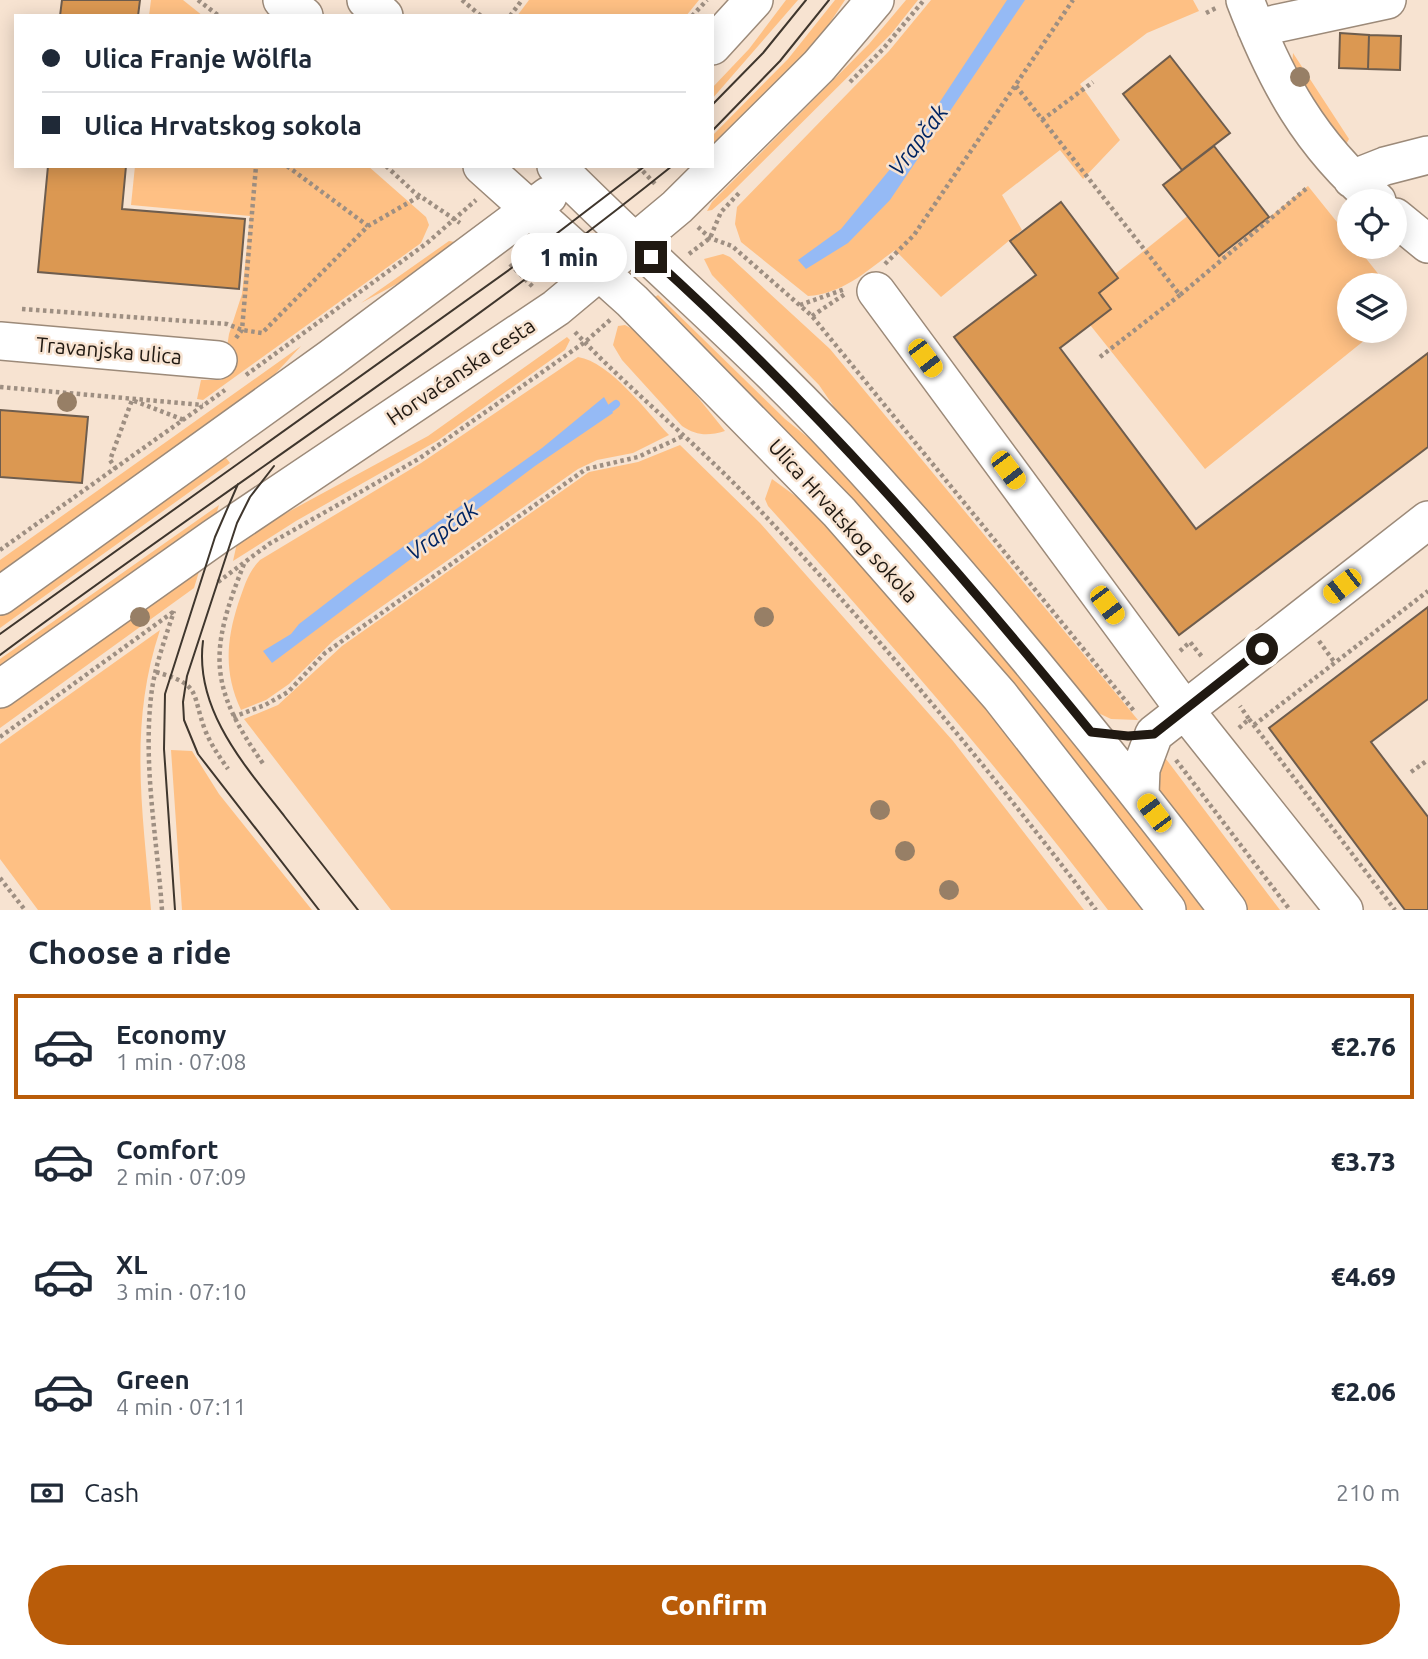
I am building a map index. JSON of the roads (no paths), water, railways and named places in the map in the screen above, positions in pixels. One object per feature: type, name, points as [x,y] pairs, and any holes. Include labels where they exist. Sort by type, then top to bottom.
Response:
[{"type":"street","points":[[282,0],[301,14]]},
{"type":"street","points":[[366,0],[382,14]]},
{"type":"street","points":[[714,44],[754,0]]},
{"type":"street","name":"Horvaćanska cesta","points":[[0,689],[215,537],[556,308],[677,207],[818,66],[875,0]]},
{"type":"street","points":[[1363,189],[1305,124],[1278,78],[1251,14],[1387,0]]},
{"type":"street","points":[[1365,189],[1385,166],[1428,155]]},
{"type":"street","name":"Ulica Hrvatskog sokola","points":[[484,168],[601,272],[720,389],[839,512],[1000,696],[1167,910]]},
{"type":"street","points":[[0,596],[488,243],[531,210],[570,171],[635,243],[730,330],[835,437],[983,601],[1091,732],[1228,910]]},
{"type":"street","points":[[1407,227],[1428,244]]},
{"type":"street","points":[[865,285],[1184,709],[1344,910]]},
{"type":"street","name":"Travanjska ulica","points":[[7,324],[218,360]]},
{"type":"street","points":[[1140,794],[1142,769],[1154,734],[1428,520]]},
{"type":"street","points":[[1091,732],[1128,736],[1154,734]]},
{"type":"water","points":[[1007,0],[1025,0],[890,200],[848,243],[806,269],[798,260],[841,229],[918,135]]},
{"type":"water","points":[[604,397],[613,413],[535,466],[272,663],[263,651],[291,634],[299,624],[355,581],[542,448]]},
{"type":"waterway","name":"Vrapčak","points":[[604,413],[616,404]]},
{"type":"tram line","points":[[714,103],[763,53],[806,0]]},
{"type":"tram line","points":[[714,129],[780,61],[829,0]]},
{"type":"tram line","points":[[0,634],[513,267],[642,168]]},
{"type":"tram line","points":[[0,655],[507,293],[669,168]]},
{"type":"tram line","points":[[274,466],[250,497],[237,523],[187,676],[183,702],[184,720],[198,754],[319,910]]},
{"type":"tram line","points":[[175,910],[164,749],[165,694],[215,537],[238,484]]},
{"type":"tram line","points":[[203,641],[202,666],[207,691],[226,736],[254,778],[358,910]]}]
